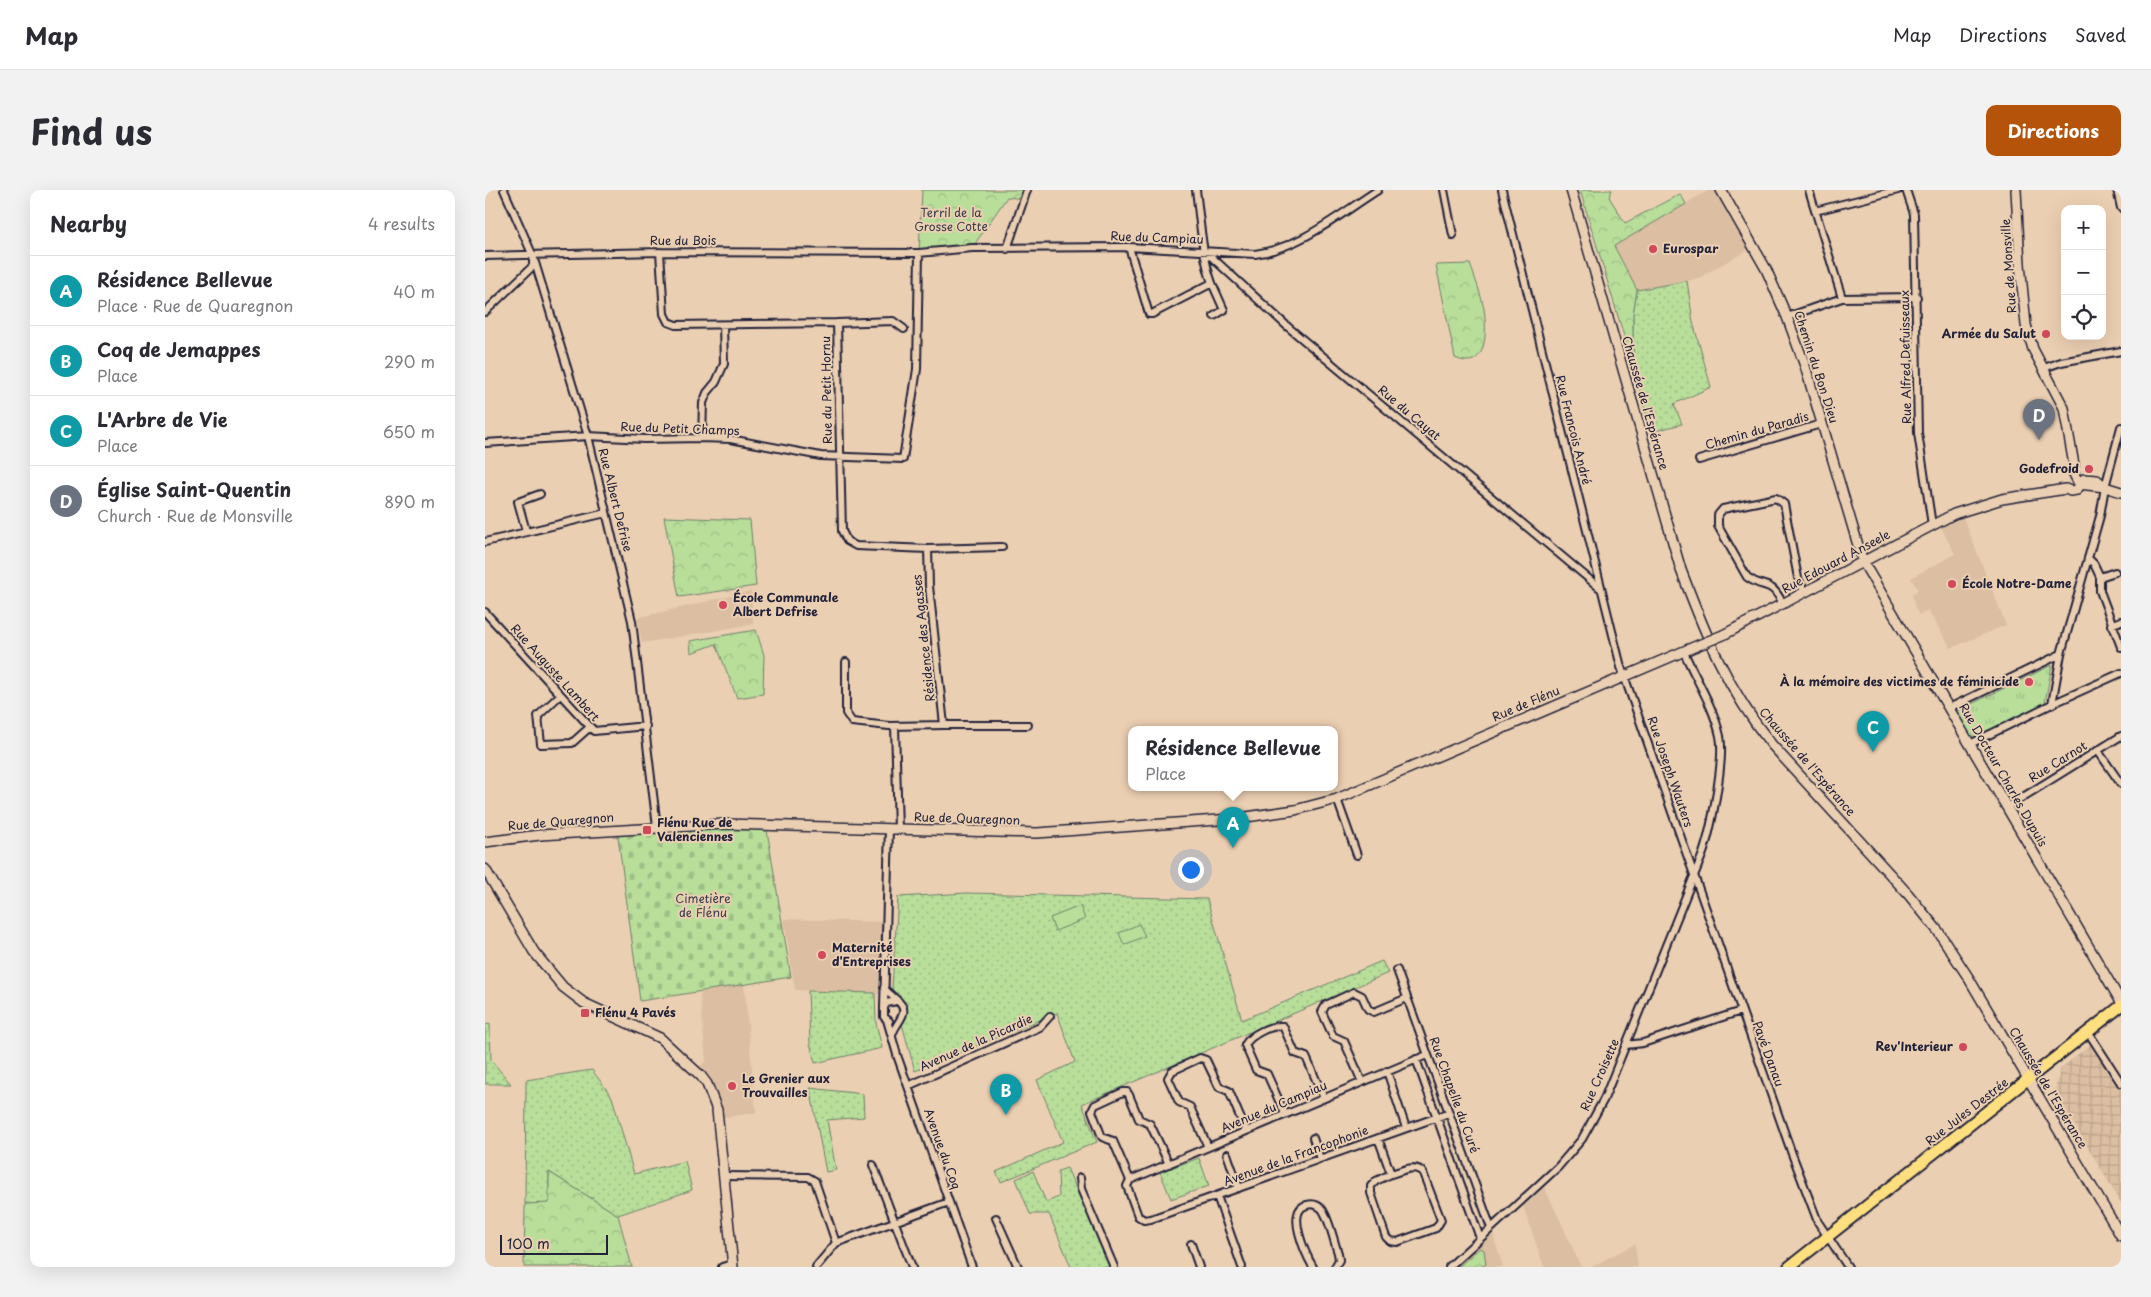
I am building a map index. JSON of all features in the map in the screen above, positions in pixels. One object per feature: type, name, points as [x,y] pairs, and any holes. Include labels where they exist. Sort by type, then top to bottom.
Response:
[{"type":"main road","name":"Rue Jules Destrée","points":[[1789,1267],[2121,1006]]},
{"type":"street","name":"Rue Albert Defrise","points":[[504,190],[533,256],[588,436],[633,621],[657,827]]},
{"type":"street","points":[[1007,249],[1027,190]]},
{"type":"street","points":[[1196,190],[1205,251],[1205,265],[1224,310],[1214,316]]},
{"type":"street","name":"Rue du Campiau","points":[[833,252],[919,253],[972,248],[1129,247],[1255,254],[1279,249],[1317,229],[1378,190]]},
{"type":"street","points":[[1444,190],[1453,235]]},
{"type":"street","name":"Rue Francois André","points":[[1502,190],[1624,676]]},
{"type":"street","name":"Chaussée de l'Espérance","points":[[1571,190],[1681,570],[1714,654],[1727,680],[1753,721],[1772,745],[1908,894],[1938,931],[1968,977],[2121,1236]]},
{"type":"street","name":"Chemin du Bon Dieu","points":[[1721,190],[1766,269],[1787,317],[1805,366],[1863,562]]},
{"type":"street","points":[[1809,190],[1842,298]]},
{"type":"street","points":[[1815,211],[1898,190]]},
{"type":"street","name":"Rue Alfred Defuisseaux","points":[[1906,190],[1914,214],[1918,433],[1932,525]]},
{"type":"street","name":"Rue de Monsville","points":[[2016,190],[2023,307],[2033,349],[2067,416],[2074,465],[2072,470],[2080,481]]},
{"type":"street","points":[[2117,190],[2121,208]]},
{"type":"street","points":[[1129,247],[1149,314],[1212,283]]},
{"type":"street","name":"Rue du Cayat","points":[[1205,251],[1289,327],[1601,589]]},
{"type":"street","name":"Rue du Bois","points":[[485,256],[661,252],[833,252]]},
{"type":"street","name":"Rue du Petit Hornu","points":[[661,252],[664,314],[668,322],[676,325],[837,323],[893,320],[904,329]]},
{"type":"street","name":"Rue du Petit Champs","points":[[485,443],[588,436],[645,439],[730,439],[821,456],[903,459],[917,369],[919,253]]},
{"type":"street","points":[[485,312],[533,266],[533,256]]},
{"type":"street","points":[[1787,317],[1842,298],[1917,297]]},
{"type":"street","name":"Rue du Petit Hornu","points":[[837,323],[840,456]]},
{"type":"street","points":[[702,438],[703,403],[724,364],[723,325]]},
{"type":"street","points":[[2044,368],[2061,362],[2121,351]]},
{"type":"street","name":"Chemin du Paradis","points":[[1699,460],[1821,424]]},
{"type":"street","points":[[2052,704],[2061,654],[2100,516],[2105,487],[2121,427]]},
{"type":"street","points":[[840,456],[842,531],[847,541],[856,546],[928,549],[1002,547]]},
{"type":"street","points":[[2080,481],[2097,480],[2105,487],[2121,492]]},
{"type":"street","name":"Rue Edouard Anseele","points":[[1624,676],[1723,635],[1954,514],[1983,503],[2066,489],[2070,491],[2077,490],[2080,481]]},
{"type":"street","points":[[526,531],[518,502],[540,494]]},
{"type":"street","points":[[1783,604],[1776,590],[1766,584],[1754,582],[1747,577],[1718,526],[1718,515],[1723,509],[1776,498],[1784,504],[1798,578],[1805,593]]},
{"type":"street","points":[[485,542],[606,513]]},
{"type":"street","name":"Résidence des Agasses","points":[[928,549],[929,586],[944,725]]},
{"type":"street","points":[[2088,558],[2095,564],[2099,577],[2099,591],[2121,647]]},
{"type":"street","name":"Rue Docteur Charles Dupuis","points":[[1863,562],[2121,1002]]},
{"type":"street","points":[[2099,577],[2115,572]]},
{"type":"street","name":"Rue Auguste Lambert","points":[[485,612],[594,732],[646,726]]},
{"type":"street","points":[[2111,625],[2121,621]]},
{"type":"street","name":"Rue Croisette","points":[[1449,1267],[1558,1168],[1582,1139],[1602,1104],[1703,856],[1710,829],[1721,744],[1706,696],[1686,650]]},
{"type":"street","points":[[1949,708],[2061,654]]},
{"type":"street","points":[[846,662],[846,714],[848,719],[858,724],[895,726],[1028,725]]},
{"type":"street","points":[[1970,744],[2121,673]]},
{"type":"street","name":"Rue de Flénu","points":[[1437,756],[1624,676]]},
{"type":"street","name":"Rue Joseph Wauters","points":[[1624,676],[1694,875]]},
{"type":"street","points":[[560,695],[538,716],[541,744],[572,743],[590,727]]},
{"type":"street","points":[[895,726],[893,828],[883,1014],[887,1020],[893,1022],[900,1020]]},
{"type":"street","name":"Rue Carnot","points":[[2007,807],[2121,736]]},
{"type":"street","points":[[2098,751],[2121,784]]},
{"type":"street","name":"Rue de Quaregnon","points":[[485,842],[540,835],[657,827],[766,824],[1037,833],[1215,820],[1314,806],[1337,799],[1437,756]]},
{"type":"street","points":[[1337,799],[1357,855]]},
{"type":"street","points":[[485,869],[535,952],[563,987],[590,1006],[660,1038],[701,1076],[712,1092],[717,1110],[733,1265],[722,1267]]},
{"type":"street","name":"Pavé Danau","points":[[1694,875],[1815,1214],[1848,1267]]},
{"type":"street","name":"Rue Chapelle du Curé","points":[[1397,970],[1491,1228]]},
{"type":"street","points":[[884,988],[901,1005],[904,1011],[893,1029],[892,1038]]},
{"type":"street","points":[[1362,1082],[1344,1041],[1333,1036],[1322,1012],[1326,1005],[1354,992],[1362,996],[1368,1009],[1374,1012],[1407,998]]},
{"type":"street","points":[[884,1007],[890,1002],[896,1001]]},
{"type":"street","points":[[1626,1045],[1643,1043],[1741,1011]]},
{"type":"street","name":"Avenue de la Picardie","points":[[908,1086],[1040,1027],[1050,1016]]},
{"type":"street","name":"Avenue du Coq","points":[[887,1020],[971,1267]]},
{"type":"street","points":[[1285,1114],[1267,1074],[1256,1070],[1245,1045],[1249,1038],[1277,1026],[1283,1026],[1295,1053],[1306,1057],[1323,1098]]},
{"type":"street","points":[[2088,1032],[2121,1083]]},
{"type":"street","name":"Avenue du Campiau","points":[[1130,1180],[1427,1055]]},
{"type":"street","points":[[1208,1147],[1190,1107],[1179,1102],[1168,1078],[1172,1071],[1200,1058],[1206,1060],[1219,1087],[1229,1092],[1246,1131]]},
{"type":"street","points":[[1416,1059],[1480,1238]]},
{"type":"street","points":[[1387,1071],[1406,1128]]},
{"type":"street","points":[[1130,1180],[1113,1141],[1102,1137],[1092,1112],[1095,1105],[1123,1092],[1127,1092],[1129,1095],[1139,1119],[1150,1124],[1169,1164]]},
{"type":"street","name":"Avenue de la Francophonie","points":[[1130,1180],[1127,1186],[1138,1216],[1144,1220],[1151,1220],[1449,1113]]},
{"type":"street","points":[[1313,1138],[1320,1159]]},
{"type":"street","points":[[1378,1138],[1391,1174]]},
{"type":"street","points":[[1227,1154],[1239,1188]]},
{"type":"street","points":[[873,1165],[912,1267]]},
{"type":"street","points":[[1415,1167],[1420,1169],[1441,1220],[1436,1228],[1397,1242],[1390,1241],[1386,1237],[1371,1193],[1371,1186],[1376,1181],[1391,1174],[1415,1167]]},
{"type":"street","points":[[723,1176],[808,1177],[815,1181],[836,1243]]},
{"type":"street","points":[[1080,1178],[1081,1189],[1114,1267]]},
{"type":"street","points":[[1217,1196],[1242,1267]]},
{"type":"street","points":[[817,1267],[836,1243],[949,1202]]},
{"type":"street","points":[[1313,1267],[1296,1220],[1299,1210],[1311,1204],[1320,1207],[1324,1213],[1339,1253],[1339,1260],[1335,1267]]},
{"type":"street","points":[[996,1218],[1018,1267]]},
{"type":"street","points":[[1191,1244],[1199,1267]]},
{"type":"shaded area","points":[[1709,190],[1721,190],[1753,247],[1700,277],[1682,283],[1637,290],[1614,246]]},
{"type":"shaded area","name":"École Notre-Dame","points":[[1963,517],[2006,625],[1951,648],[1928,610],[1919,615],[1915,608],[1912,594],[1918,590],[1911,578],[1955,554],[1941,527]]},
{"type":"shaded area","name":"École Communale Albert Defrise","points":[[751,591],[753,624],[642,643],[637,618]]},
{"type":"shaded area","points":[[784,919],[886,922],[884,994],[795,990]]},
{"type":"shaded area","points":[[744,984],[756,1113],[718,1118],[717,1110],[696,1070],[706,1061],[700,995],[702,991]]},
{"type":"shaded area","points":[[2091,1044],[2121,1088],[2121,1203],[2055,1092],[2060,1069]]},
{"type":"shaded area","points":[[1542,1182],[1581,1267],[1544,1267],[1521,1200]]},
{"type":"shaded area","points":[[1491,1228],[1503,1267],[1449,1267]]},
{"type":"shaded area","points":[[1635,1244],[1638,1267],[1591,1267]]},
{"type":"green space","name":"Terril de la Grosse Cotte","points":[[922,190],[1027,190],[1024,199],[1007,197],[972,248],[919,253]]},
{"type":"green space","points":[[1580,190],[1612,190],[1609,197],[1625,223],[1680,194],[1686,204],[1614,246],[1637,290],[1633,314],[1633,366]]},
{"type":"green space","points":[[1470,264],[1483,303],[1485,338],[1479,355],[1474,360],[1466,361],[1455,358],[1436,265]]},
{"type":"green space","points":[[1687,281],[1693,322],[1711,387],[1674,404],[1682,424],[1651,432],[1633,366],[1633,314],[1637,290]]},
{"type":"green space","points":[[664,517],[750,520],[756,586],[679,597]]},
{"type":"green space","points":[[756,630],[764,655],[763,694],[737,698],[716,644],[691,653],[690,641]]},
{"type":"green space","points":[[2052,665],[2045,703],[1972,738],[1957,711]]},
{"type":"green space","name":"Cimetière de Flénu","points":[[766,824],[791,977],[640,1001],[617,829]]},
{"type":"green space","points":[[967,893],[1207,899],[1242,1020],[1382,961],[1388,973],[1082,1104],[1097,1142],[1001,1182],[996,1172],[1063,1142],[1037,1080],[1075,1062],[1057,1013],[915,1071],[892,988],[898,897]]},
{"type":"green space","points":[[1080,906],[1085,919],[1055,931],[1050,918]]},
{"type":"green space","points":[[1139,924],[1145,936],[1124,945],[1119,933]]},
{"type":"green space","points":[[808,991],[875,993],[876,1023],[882,1048],[815,1063],[810,1043]]},
{"type":"green space","points":[[490,1024],[491,1060],[511,1084],[485,1084],[485,1025]]},
{"type":"green space","points":[[592,1070],[612,1097],[634,1174],[685,1161],[692,1190],[618,1215],[549,1172],[549,1204],[525,1204],[526,1080]]},
{"type":"green space","points":[[810,1088],[863,1094],[864,1117],[827,1120],[836,1170],[826,1172]]},
{"type":"green space","points":[[1199,1158],[1209,1186],[1171,1199],[1160,1172]]},
{"type":"green space","points":[[1067,1168],[1111,1267],[1071,1267],[1049,1214],[1030,1214],[1016,1179],[1033,1171],[1046,1202],[1059,1197],[1058,1171]]},
{"type":"green space","points":[[549,1172],[618,1215],[632,1267],[524,1267],[525,1204],[549,1203]]},
{"type":"green space","points":[[1480,1248],[1484,1250],[1486,1264],[1482,1267],[1458,1267]]},
{"type":"place","name":"Eurospar","points":[[1653,249]]},
{"type":"place","name":"Armée du Salut","points":[[2046,334]]},
{"type":"place","name":"Église Saint-Quentin","points":[[2039,440]]},
{"type":"place","name":"Godefroid","points":[[2089,469]]},
{"type":"place","name":"École Notre-Dame","points":[[1952,584]]},
{"type":"place","name":"École Communale Albert Defrise","points":[[723,605]]},
{"type":"place","name":"À la mémoire des victimes de féminicide","points":[[2029,682]]},
{"type":"place","name":"L'Arbre de Vie","points":[[1873,752]]},
{"type":"place","name":"Flénu Rue de Valenciennes","points":[[647,830]]},
{"type":"place","name":"Résidence Bellevue","points":[[1233,848]]},
{"type":"place","name":"Maternité d'Entreprises","points":[[822,955]]},
{"type":"place","name":"Flénu 4 Pavés","points":[[585,1013]]},
{"type":"place","name":"Rev'Interieur","points":[[1963,1047]]},
{"type":"place","name":"Le Grenier aux Trouvailles","points":[[732,1086]]},
{"type":"place","name":"Coq de Jemappes","points":[[1006,1115]]}]
